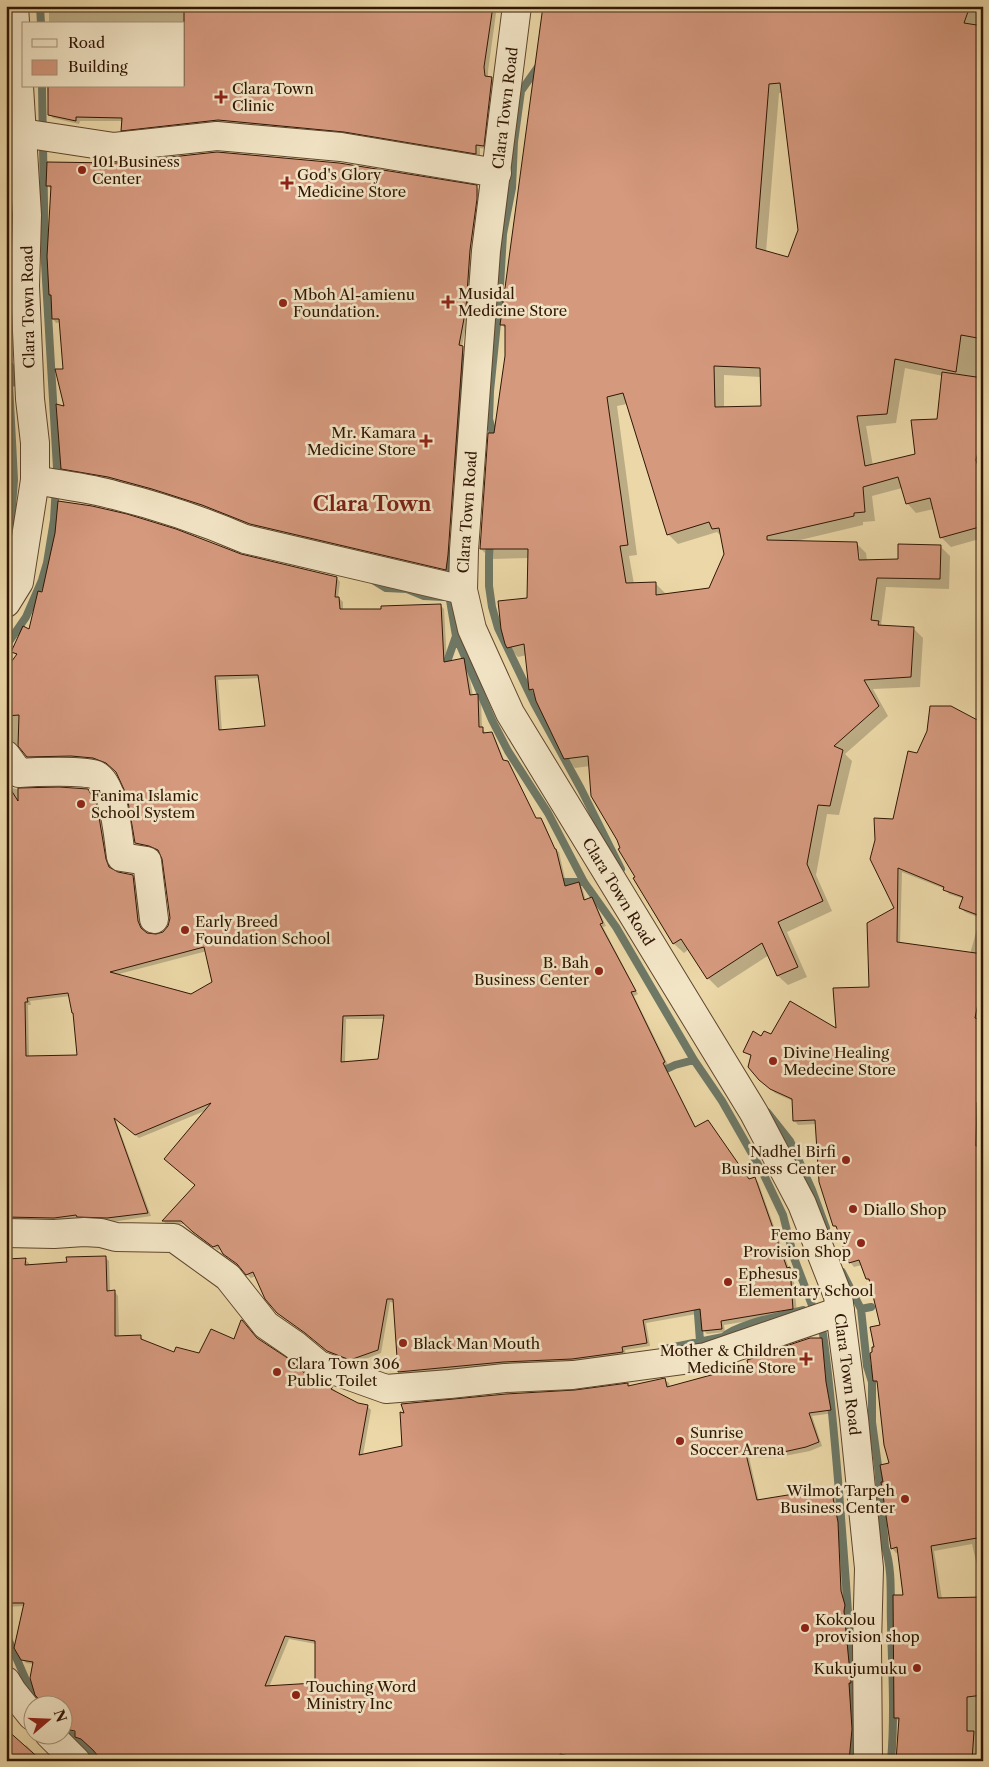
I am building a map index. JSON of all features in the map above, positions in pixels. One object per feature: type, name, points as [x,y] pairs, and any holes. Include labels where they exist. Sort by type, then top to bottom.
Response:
[{"type":"street","name":"Clara Town Road","points":[[6,603],[19,582],[35,480],[35,442],[30,399],[25,286],[27,215],[14,133],[14,6]]},
{"type":"street","name":"Clara Town Road","points":[[517,6],[486,251],[465,530],[463,590],[472,629],[510,713],[754,1113],[802,1204],[838,1296],[854,1419],[869,1568],[867,1644],[868,1761]]},
{"type":"street","points":[[14,133],[114,147],[217,136],[341,147],[497,174]]},
{"type":"street","points":[[35,480],[112,494],[217,527],[245,539],[463,590]]},
{"type":"street","points":[[6,755],[19,773],[95,774],[101,778],[111,795],[122,857],[147,861],[154,919]]},
{"type":"street","points":[[6,1233],[54,1234],[84,1232],[101,1233],[116,1237],[174,1238],[228,1276],[266,1325],[296,1345],[319,1365],[386,1389],[505,1378],[573,1375],[706,1357],[840,1311]]},
{"type":"street","points":[[6,1681],[22,1704]]},
{"type":"street","points":[[59,1744],[76,1761]]},
{"type":"building","points":[[184,6],[493,6],[484,67],[485,76],[492,77],[484,146],[476,145],[476,154],[344,132],[218,120],[121,131],[122,118],[76,117],[76,121],[48,115],[48,88],[185,88]]},
{"type":"building","points":[[543,6],[970,6],[964,23],[983,26],[983,339],[961,335],[956,372],[895,359],[887,414],[857,416],[865,466],[915,454],[911,420],[937,419],[942,372],[983,378],[983,433],[976,460],[983,483],[983,526],[940,538],[930,498],[906,504],[898,477],[863,487],[865,512],[854,513],[854,516],[767,536],[767,540],[857,542],[859,560],[898,559],[898,544],[941,545],[940,579],[877,578],[871,620],[879,621],[878,625],[914,627],[911,677],[864,680],[879,706],[834,746],[843,750],[830,806],[818,805],[807,864],[823,901],[778,922],[798,967],[777,976],[762,943],[707,979],[681,939],[673,944],[633,878],[635,877],[618,849],[620,848],[617,840],[591,796],[588,756],[564,759],[536,701],[533,689],[529,690],[524,644],[507,648],[505,644],[501,629],[498,601],[527,598],[528,549],[480,549],[488,433],[494,433],[505,356],[505,325],[500,325]],"holes":[[[780,83],[798,230],[788,257],[756,248],[769,84]],[[714,366],[760,368],[761,406],[715,407]],[[623,393],[667,535],[709,522],[712,529],[719,528],[724,554],[709,588],[656,595],[656,582],[626,583],[620,546],[628,545],[607,397]]]},
{"type":"building","points":[[217,152],[339,163],[477,185],[466,308],[459,345],[463,346],[446,570],[250,524],[202,505],[152,489],[108,477],[61,469],[56,404],[64,406],[55,369],[63,369],[59,319],[52,319],[51,295],[49,295],[47,256],[51,186],[46,186],[47,162],[116,163]]},
{"type":"building","points":[[58,501],[92,506],[127,514],[176,529],[241,554],[337,577],[335,597],[339,597],[340,609],[381,609],[381,606],[441,604],[444,662],[464,658],[470,695],[478,694],[479,727],[483,727],[483,733],[492,732],[503,760],[508,761],[536,818],[541,818],[556,849],[565,886],[579,882],[584,900],[592,897],[603,923],[600,924],[636,991],[631,992],[695,1127],[708,1120],[749,1179],[755,1177],[787,1268],[790,1267],[793,1309],[721,1321],[722,1329],[702,1331],[700,1309],[643,1320],[647,1343],[622,1347],[623,1352],[572,1359],[503,1362],[398,1372],[393,1299],[387,1299],[378,1350],[350,1360],[327,1351],[277,1313],[265,1299],[253,1272],[246,1275],[237,1264],[223,1254],[218,1245],[213,1247],[181,1221],[162,1221],[195,1185],[164,1159],[211,1103],[135,1135],[114,1118],[148,1213],[107,1218],[77,1217],[76,1215],[54,1218],[6,1217],[6,782],[18,801],[18,788],[59,787],[88,789],[97,805],[109,867],[118,872],[133,875],[138,921],[141,928],[147,933],[156,934],[163,932],[168,926],[170,918],[162,859],[158,850],[135,843],[127,796],[116,772],[106,763],[93,758],[71,756],[27,757],[18,746],[19,715],[6,716],[6,669],[17,654],[11,652],[23,626],[29,629],[38,591],[42,592],[55,533]],"holes":[[[258,675],[265,726],[219,730],[215,676]],[[204,947],[212,982],[191,994],[110,972]],[[68,993],[73,1013],[77,1055],[26,1056],[25,1002],[28,1002],[27,998]],[[384,1015],[378,1059],[341,1062],[343,1016]]]},
{"type":"building","points":[[930,706],[951,706],[983,723],[983,917],[959,908],[963,897],[943,890],[944,887],[898,868],[897,942],[983,954],[983,968],[978,994],[980,994],[975,1018],[983,1021],[983,1102],[977,1102],[976,1146],[983,1144],[983,1537],[931,1546],[938,1598],[983,1597],[983,1695],[967,1697],[967,1731],[974,1731],[972,1761],[896,1761],[899,1718],[894,1718],[893,1595],[903,1595],[897,1547],[891,1549],[881,1482],[883,1482],[880,1465],[889,1463],[884,1445],[877,1381],[873,1381],[870,1353],[872,1352],[872,1347],[874,1347],[870,1327],[880,1325],[869,1279],[866,1279],[859,1260],[849,1263],[836,1226],[833,1226],[819,1182],[815,1120],[793,1121],[792,1099],[770,1089],[759,1080],[748,1067],[751,1055],[743,1052],[753,1031],[761,1036],[764,1031],[771,1034],[790,1001],[836,1028],[833,988],[869,987],[867,923],[894,908],[870,859],[875,840],[874,818],[893,819],[908,751],[917,753],[927,731]]},
{"type":"building","points":[[106,1256],[107,1291],[115,1290],[115,1336],[141,1335],[141,1339],[174,1352],[176,1347],[199,1353],[211,1329],[234,1339],[242,1320],[257,1338],[286,1357],[309,1377],[333,1386],[331,1389],[358,1403],[368,1405],[359,1455],[402,1446],[400,1412],[404,1413],[401,1404],[506,1394],[575,1390],[628,1383],[628,1386],[665,1378],[667,1387],[748,1365],[747,1360],[810,1338],[822,1338],[831,1410],[809,1413],[819,1442],[770,1455],[746,1454],[757,1500],[831,1488],[838,1522],[841,1591],[845,1605],[851,1683],[849,1683],[852,1729],[849,1761],[590,1761],[560,1754],[559,1760],[471,1758],[472,1761],[102,1761],[81,1739],[75,1737],[75,1731],[72,1730],[72,1694],[35,1694],[30,1678],[33,1662],[21,1660],[14,1648],[24,1603],[6,1603],[6,1338],[8,1320],[6,1320],[6,1259],[26,1258],[25,1265],[67,1262],[66,1257]],"holes":[[[285,1636],[315,1641],[315,1683],[265,1686]]]},
{"type":"building","points":[[6,1729],[42,1761],[6,1761]]},
{"type":"waterway","points":[[40,6],[41,22]]},
{"type":"waterway","points":[[495,441],[489,419],[490,391],[499,303],[503,234],[512,188],[514,142],[521,91],[540,64]]},
{"type":"waterway","points":[[6,646],[26,617],[42,580],[47,563],[54,520],[57,468],[45,263],[42,88]]},
{"type":"waterway","points":[[6,332],[8,366],[10,366],[12,383],[9,383],[14,480],[10,532],[6,551]]},
{"type":"waterway","points":[[457,461],[465,358]]},
{"type":"waterway","points":[[490,539],[489,586],[498,628],[534,703],[581,789],[621,869]]},
{"type":"waterway","points":[[451,554],[447,582],[456,636],[492,720],[508,751],[548,813],[584,882],[616,927],[694,1060],[722,1101],[763,1173],[783,1215],[794,1258],[823,1334],[834,1432],[848,1617],[852,1703],[851,1761]]},
{"type":"waterway","points":[[373,580],[386,588],[407,589],[424,596],[443,597]]},
{"type":"waterway","points":[[447,670],[447,662],[456,636]]},
{"type":"waterway","points":[[555,882],[584,882]]},
{"type":"waterway","points":[[658,1073],[675,1065],[694,1060]]},
{"type":"waterway","points":[[767,1112],[790,1141],[812,1190],[826,1228]]},
{"type":"waterway","points":[[842,1272],[861,1309]]},
{"type":"waterway","points":[[697,1301],[700,1341]]},
{"type":"waterway","points":[[871,1307],[861,1309],[867,1366],[872,1382],[872,1422],[885,1547],[890,1575],[893,1709],[891,1761]]},
{"type":"waterway","points":[[664,1349],[723,1337],[730,1332],[761,1320],[803,1310]]},
{"type":"waterway","points":[[6,1634],[32,1694]]},
{"type":"waterway","points":[[72,1736],[87,1747],[98,1761]]},
{"type":"place","name":"Clara Town Clinic","points":[[221,97]]},
{"type":"place","name":"101 Business Center","points":[[82,170]]},
{"type":"place","name":"God's Glory Medicine Store","points":[[287,183]]},
{"type":"place","name":"Musidal Medicine Store","points":[[448,302]]},
{"type":"place","name":"Mboh Al-amienu Foundation.","points":[[283,303]]},
{"type":"place","name":"Mr. Kamara Medicine Store","points":[[426,441]]},
{"type":"place","name":"Fanima Islamic School System","points":[[81,804]]},
{"type":"place","name":"Early Breed Foundation School","points":[[185,930]]},
{"type":"place","name":"B. Bah Business Center","points":[[599,971]]},
{"type":"place","name":"Divine Healing Medecine Store","points":[[773,1061]]},
{"type":"place","name":"Nadhel Birfi Business Center","points":[[846,1160]]},
{"type":"place","name":"Diallo Shop","points":[[853,1209]]},
{"type":"place","name":"Femo Bany Provision Shop","points":[[861,1243]]},
{"type":"place","name":"Ephesus Elementary School","points":[[728,1282]]},
{"type":"place","name":"Black Man Mouth","points":[[403,1343]]},
{"type":"place","name":"Mother & Children Medicine Store","points":[[806,1359]]},
{"type":"place","name":"Clara Town 306 Public Toilet","points":[[277,1372]]},
{"type":"place","name":"Sunrise Soccer Arena","points":[[680,1441]]},
{"type":"place","name":"Wilmot Tarpeh Business Center","points":[[905,1499]]},
{"type":"place","name":"Kokolou provision shop","points":[[805,1628]]},
{"type":"place","name":"Kukujumuku","points":[[917,1668]]},
{"type":"place","name":"Touching Word Ministry Inc","points":[[296,1695]]},
{"type":"district","name":"Clara Town","points":[[372,504]]}]
